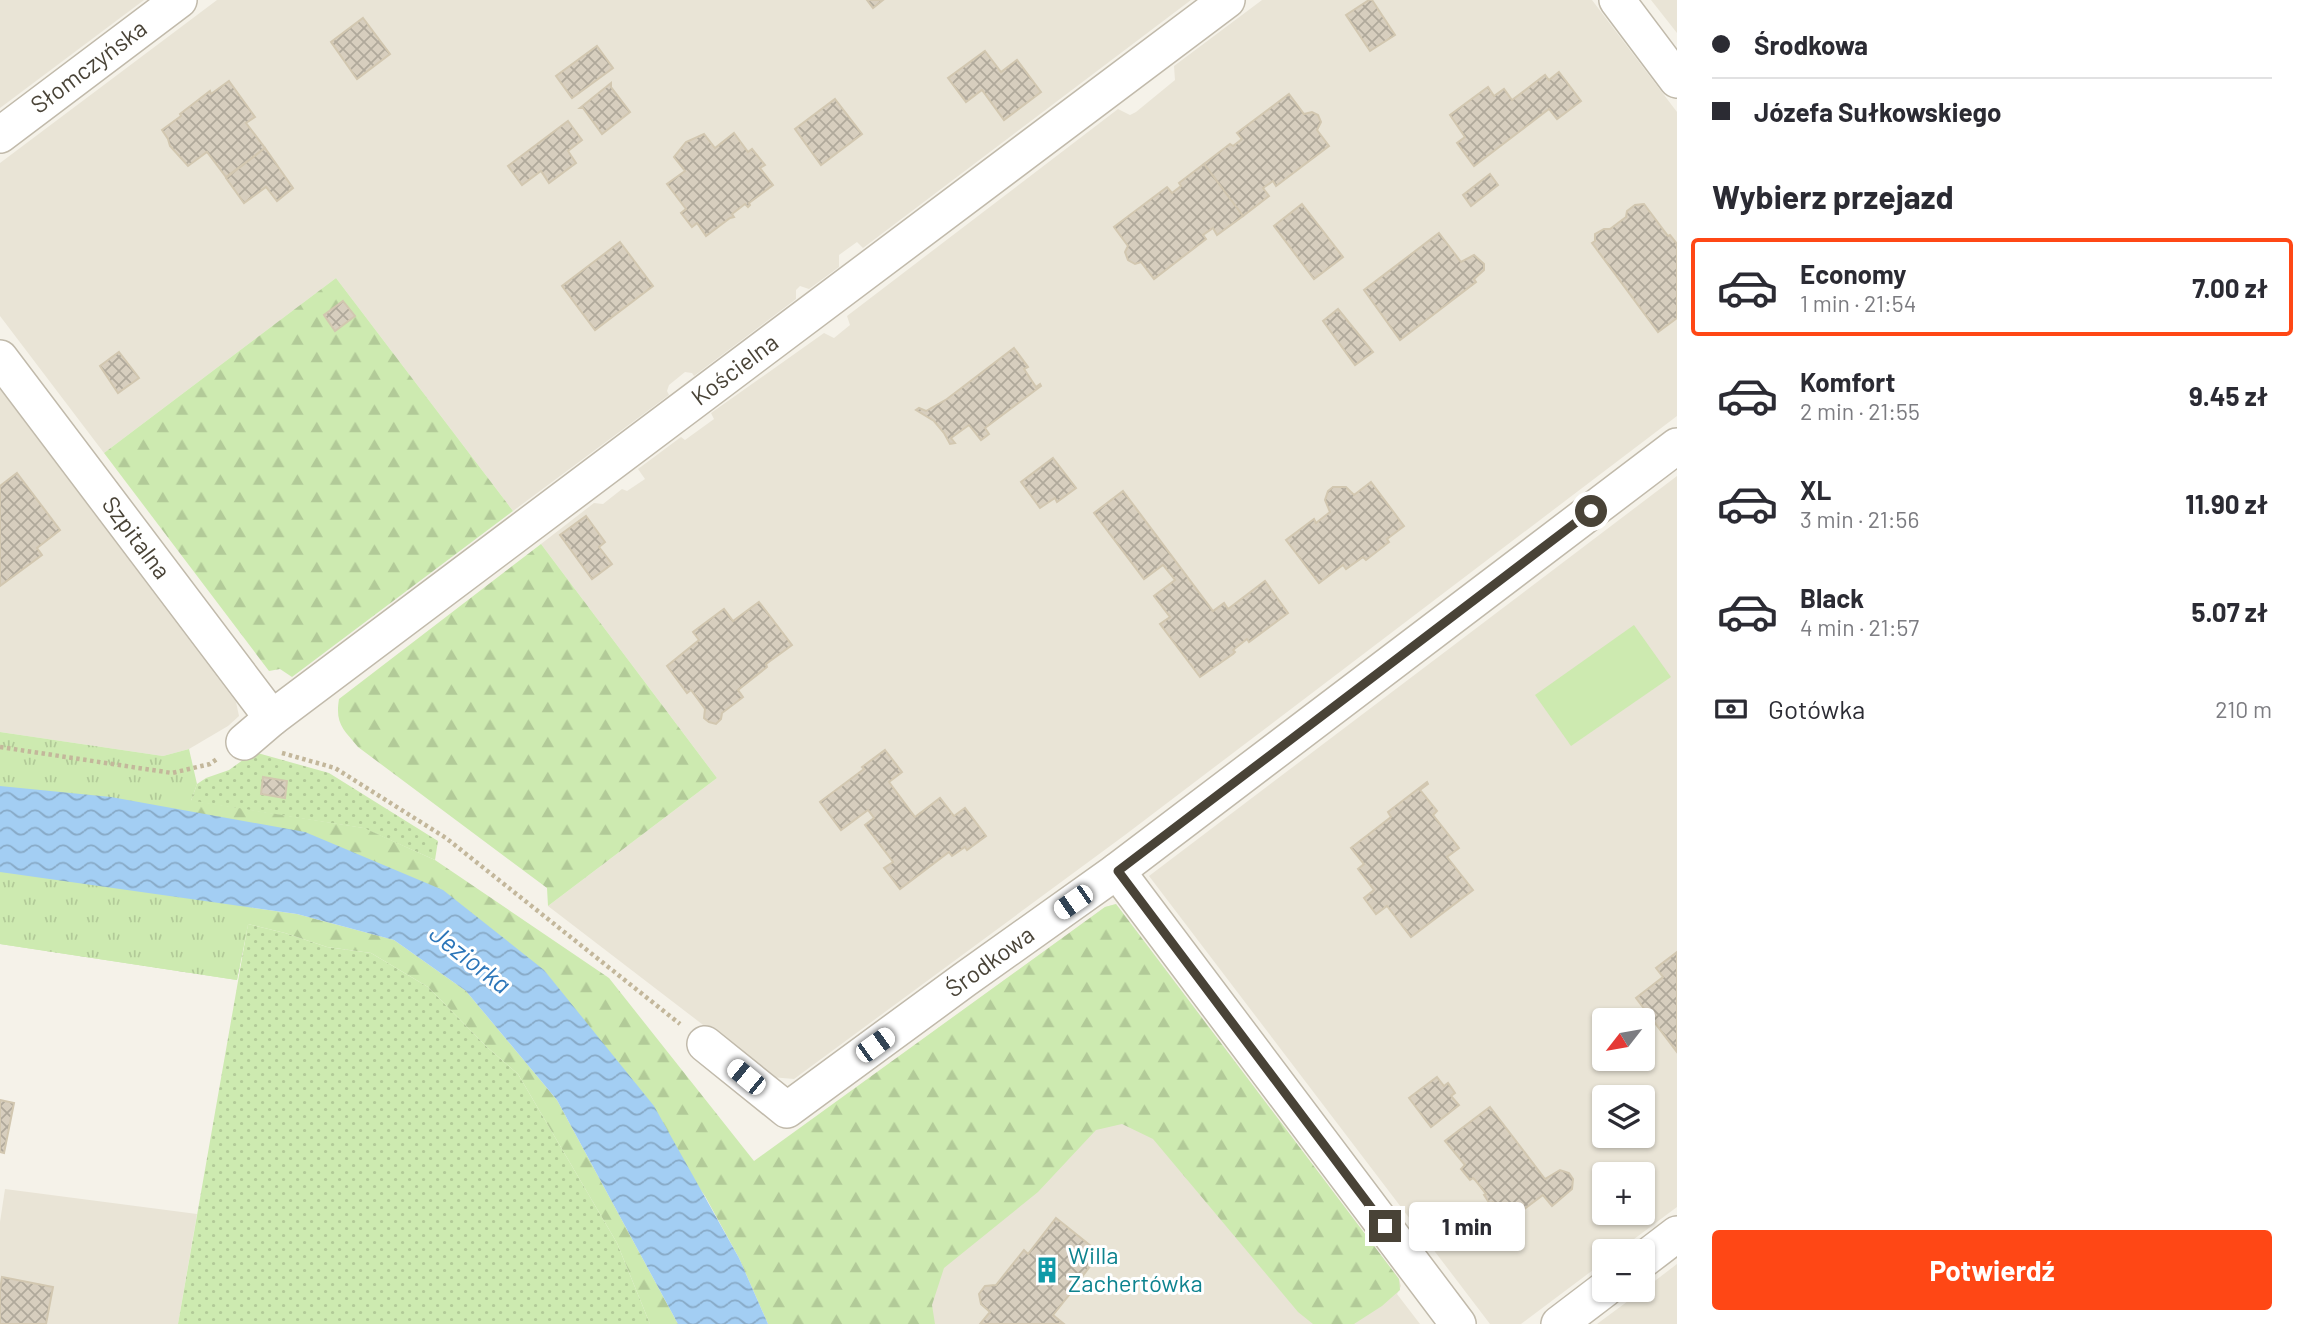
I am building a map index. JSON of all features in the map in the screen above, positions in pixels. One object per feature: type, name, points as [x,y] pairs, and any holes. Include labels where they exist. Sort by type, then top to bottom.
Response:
[{"type":"street","name":"Słomczyńska","points":[[0,135],[179,0]]},
{"type":"street","name":"Kościelna","points":[[244,742],[272,718],[1227,0]]},
{"type":"street","points":[[1617,0],[1677,80]]},
{"type":"street","name":"Szpitalna","points":[[0,358],[272,718]]},
{"type":"street","name":"Środkowa","points":[[705,1044],[787,1110],[1118,871],[1677,446]]},
{"type":"street","points":[[1118,871],[1458,1324]]},
{"type":"street","points":[[1655,1251],[1677,1234]]},
{"type":"street","points":[[1559,1324],[1592,1299]]},
{"type":"path","points":[[0,747],[172,772],[210,764],[244,742],[335,768],[446,838],[705,1044]]},
{"type":"shaded area","points":[[0,0],[144,0],[0,108]]},
{"type":"shaded area","points":[[217,0],[1191,0],[863,248],[857,242],[839,255],[839,267],[809,289],[800,286],[796,290],[796,299],[694,376],[685,372],[669,385],[669,395],[513,511],[336,278],[104,453],[0,316],[0,163]]},
{"type":"shaded area","points":[[1262,0],[1592,0],[1677,112],[1677,416],[1125,835],[794,1079],[771,1077],[548,906],[717,778],[541,544],[594,503],[603,504],[622,489],[627,491],[645,479],[638,469],[681,437],[685,440],[714,419],[711,413],[824,333],[834,338],[850,325],[847,316],[1118,109],[1130,115],[1136,112],[1175,80],[1174,66]]},
{"type":"shaded area","points":[[1651,0],[1677,0],[1677,33]]},
{"type":"shaded area","points":[[0,389],[236,702],[239,716],[228,726],[189,749],[163,756],[0,732]]},
{"type":"shaded area","points":[[1677,476],[1677,1207],[1655,1223],[1655,1162],[1592,1162],[1592,1225],[1653,1225],[1634,1239],[1592,1239],[1592,1271],[1521,1324],[1490,1324],[1149,876]]},
{"type":"shaded area","points":[[1116,904],[1399,1279],[1401,1286],[1397,1294],[1420,1324],[768,1324],[754,1162],[1105,907]]},
{"type":"shaded area","points":[[5,1189],[197,1214],[178,1324],[0,1324],[0,1222]]},
{"type":"shaded area","points":[[1677,1264],[1677,1324],[1597,1324],[1627,1302],[1655,1302],[1655,1281]]},
{"type":"green space","points":[[336,278],[513,511],[292,677],[280,669],[269,671],[104,453]]},
{"type":"green space","points":[[541,544],[717,778],[548,906],[547,888],[358,747],[344,730],[338,715],[339,699]]},
{"type":"green space","points":[[1634,625],[1671,677],[1571,746],[1535,695]]},
{"type":"green space","points":[[0,732],[163,756],[189,749],[197,784],[180,849],[262,868],[237,980],[0,944]]},
{"type":"green space","points":[[254,752],[329,773],[438,841],[435,860],[363,828],[191,801],[197,784],[229,770]]},
{"type":"green space","points":[[0,770],[364,828],[435,860],[609,978],[754,1161],[1105,907],[1116,904],[1399,1279],[1400,1290],[1382,1306],[1354,1324],[1313,1324],[1298,1312],[1153,1139],[1122,1124],[1096,1130],[1038,1192],[944,1268],[932,1305],[935,1324],[768,1324],[739,1258],[705,1196],[544,970],[111,797]]},
{"type":"green space","points":[[0,872],[297,914],[394,940],[466,991],[557,1100],[678,1324],[650,1324],[617,1243],[518,1074],[487,1047],[428,987],[371,953],[327,947],[248,924],[237,980],[0,944]]},
{"type":"green space","points":[[248,924],[327,947],[371,953],[428,987],[487,1047],[518,1074],[617,1243],[650,1324],[178,1324]]},
{"type":"water","name":"Jeziorka","points":[[0,786],[111,797],[305,832],[443,890],[544,970],[654,1106],[739,1258],[768,1324],[678,1324],[557,1100],[466,991],[394,940],[297,914],[0,872]]},
{"type":"building","points":[[867,0],[883,0],[873,8]]},
{"type":"building","points":[[1372,0],[1395,35],[1370,51],[1346,15]]},
{"type":"building","points":[[363,18],[390,54],[357,79],[331,42]]},
{"type":"building","points":[[597,46],[613,68],[572,98],[556,76]]},
{"type":"building","points":[[985,51],[1001,72],[1017,60],[1041,92],[1004,120],[982,90],[966,102],[948,78]]},
{"type":"building","points":[[1559,72],[1581,101],[1557,119],[1549,109],[1474,166],[1457,143],[1465,137],[1450,115],[1488,87],[1494,96],[1504,89],[1512,100],[1545,75],[1549,80]]},
{"type":"building","points":[[229,81],[255,117],[246,123],[265,148],[226,177],[207,152],[188,166],[170,146],[162,130],[210,91],[211,94]]},
{"type":"building","points":[[611,83],[611,87],[630,112],[602,134],[583,108],[580,108]]},
{"type":"building","points":[[1289,94],[1304,114],[1312,112],[1318,115],[1321,122],[1317,130],[1329,146],[1276,186],[1273,181],[1263,188],[1269,196],[1243,216],[1204,164],[1230,144],[1233,146],[1242,139],[1237,133]]},
{"type":"building","points":[[835,99],[862,134],[821,165],[795,129]]},
{"type":"building","points":[[568,121],[582,140],[568,151],[576,163],[549,183],[541,171],[522,185],[508,166]]},
{"type":"building","points":[[734,133],[748,152],[752,149],[765,165],[760,168],[773,185],[749,203],[748,207],[745,204],[732,214],[734,217],[706,236],[697,223],[692,227],[681,213],[686,209],[667,184],[685,171],[674,157],[686,142],[704,134],[715,148]]},
{"type":"building","points":[[265,148],[293,188],[277,201],[266,187],[244,203],[226,178]]},
{"type":"building","points":[[1204,164],[1243,216],[1217,235],[1213,228],[1203,235],[1206,239],[1154,279],[1141,262],[1135,264],[1128,260],[1125,252],[1128,246],[1114,227],[1167,187],[1172,193],[1181,186],[1179,183]]},
{"type":"building","points":[[1490,174],[1498,185],[1471,206],[1463,195]]},
{"type":"building","points":[[1302,204],[1343,257],[1314,279],[1274,226]]},
{"type":"building","points":[[1644,204],[1677,244],[1677,318],[1658,332],[1592,243],[1595,241],[1595,234],[1610,229],[1626,217],[1627,211],[1635,205]]},
{"type":"building","points":[[1439,233],[1461,262],[1474,255],[1484,264],[1484,270],[1474,279],[1476,282],[1400,340],[1364,290]]},
{"type":"building","points":[[620,242],[653,286],[595,330],[562,286]]},
{"type":"building","points":[[343,301],[355,316],[335,331],[324,315]]},
{"type":"building","points":[[1338,309],[1373,352],[1355,365],[1323,321]]},
{"type":"building","points":[[1014,348],[1028,367],[1024,369],[1036,387],[1040,384],[1041,386],[985,428],[989,434],[981,440],[969,425],[951,438],[955,443],[950,444],[934,421],[916,410],[919,408],[926,411],[947,399]]},
{"type":"building","points":[[119,352],[139,378],[118,393],[100,366]]},
{"type":"building","points":[[1053,458],[1076,488],[1057,502],[1055,498],[1040,508],[1021,482]]},
{"type":"building","points":[[17,473],[60,530],[37,548],[42,555],[0,586],[0,486]]},
{"type":"building","points":[[1371,482],[1404,526],[1366,560],[1363,557],[1346,569],[1343,565],[1319,583],[1286,540],[1314,519],[1316,523],[1330,512],[1325,500],[1328,491],[1333,487],[1346,487],[1354,495]]},
{"type":"building","points":[[1123,491],[1213,611],[1224,603],[1228,609],[1265,581],[1288,613],[1249,642],[1247,639],[1233,650],[1233,654],[1200,677],[1160,624],[1170,617],[1154,596],[1175,580],[1163,565],[1144,579],[1094,513]]},
{"type":"building","points":[[586,516],[605,542],[599,547],[612,564],[592,579],[560,535]]},
{"type":"building","points":[[759,602],[792,645],[738,690],[743,697],[722,713],[716,724],[709,722],[704,718],[705,709],[691,690],[687,693],[667,666],[699,640],[693,632],[724,609],[733,621]]},
{"type":"building","points":[[885,750],[902,772],[889,782],[915,817],[940,798],[954,816],[965,808],[986,836],[967,850],[965,847],[952,856],[949,852],[900,889],[884,868],[893,862],[865,825],[874,818],[868,810],[841,830],[820,802]]},
{"type":"building","points":[[263,777],[287,781],[285,798],[261,794]]},
{"type":"building","points":[[1427,782],[1420,790],[1437,811],[1433,815],[1459,848],[1447,857],[1473,890],[1411,937],[1387,906],[1376,914],[1364,898],[1374,890],[1358,869],[1364,864],[1351,848],[1391,817],[1388,812]]},
{"type":"building","points":[[1677,952],[1677,1052],[1656,1024],[1656,1008],[1644,1008],[1636,998],[1663,977],[1656,968]]},
{"type":"building","points":[[1437,1077],[1444,1086],[1448,1083],[1455,1093],[1451,1096],[1459,1105],[1431,1127],[1409,1098]]},
{"type":"building","points":[[0,1100],[14,1103],[4,1153],[0,1152]]},
{"type":"building","points":[[1490,1107],[1545,1179],[1560,1170],[1569,1173],[1573,1179],[1572,1189],[1552,1206],[1543,1195],[1507,1222],[1493,1202],[1490,1204],[1475,1180],[1470,1180],[1461,1169],[1465,1165],[1445,1141]]},
{"type":"building","name":"Willa Zachertówka","points":[[1056,1218],[1097,1251],[1090,1259],[1094,1261],[1078,1282],[1074,1279],[1069,1286],[1073,1290],[1053,1315],[1064,1324],[980,1324],[990,1312],[981,1304],[979,1294],[985,1286],[996,1285],[1024,1250],[1028,1254]]},
{"type":"building","points":[[2,1277],[53,1287],[46,1324],[0,1324]]},
{"type":"place","name":"Willa Zachertówka","points":[[1047,1270]]},
{"type":"route","points":[[1385,1226],[1118,871],[1591,511]]}]
